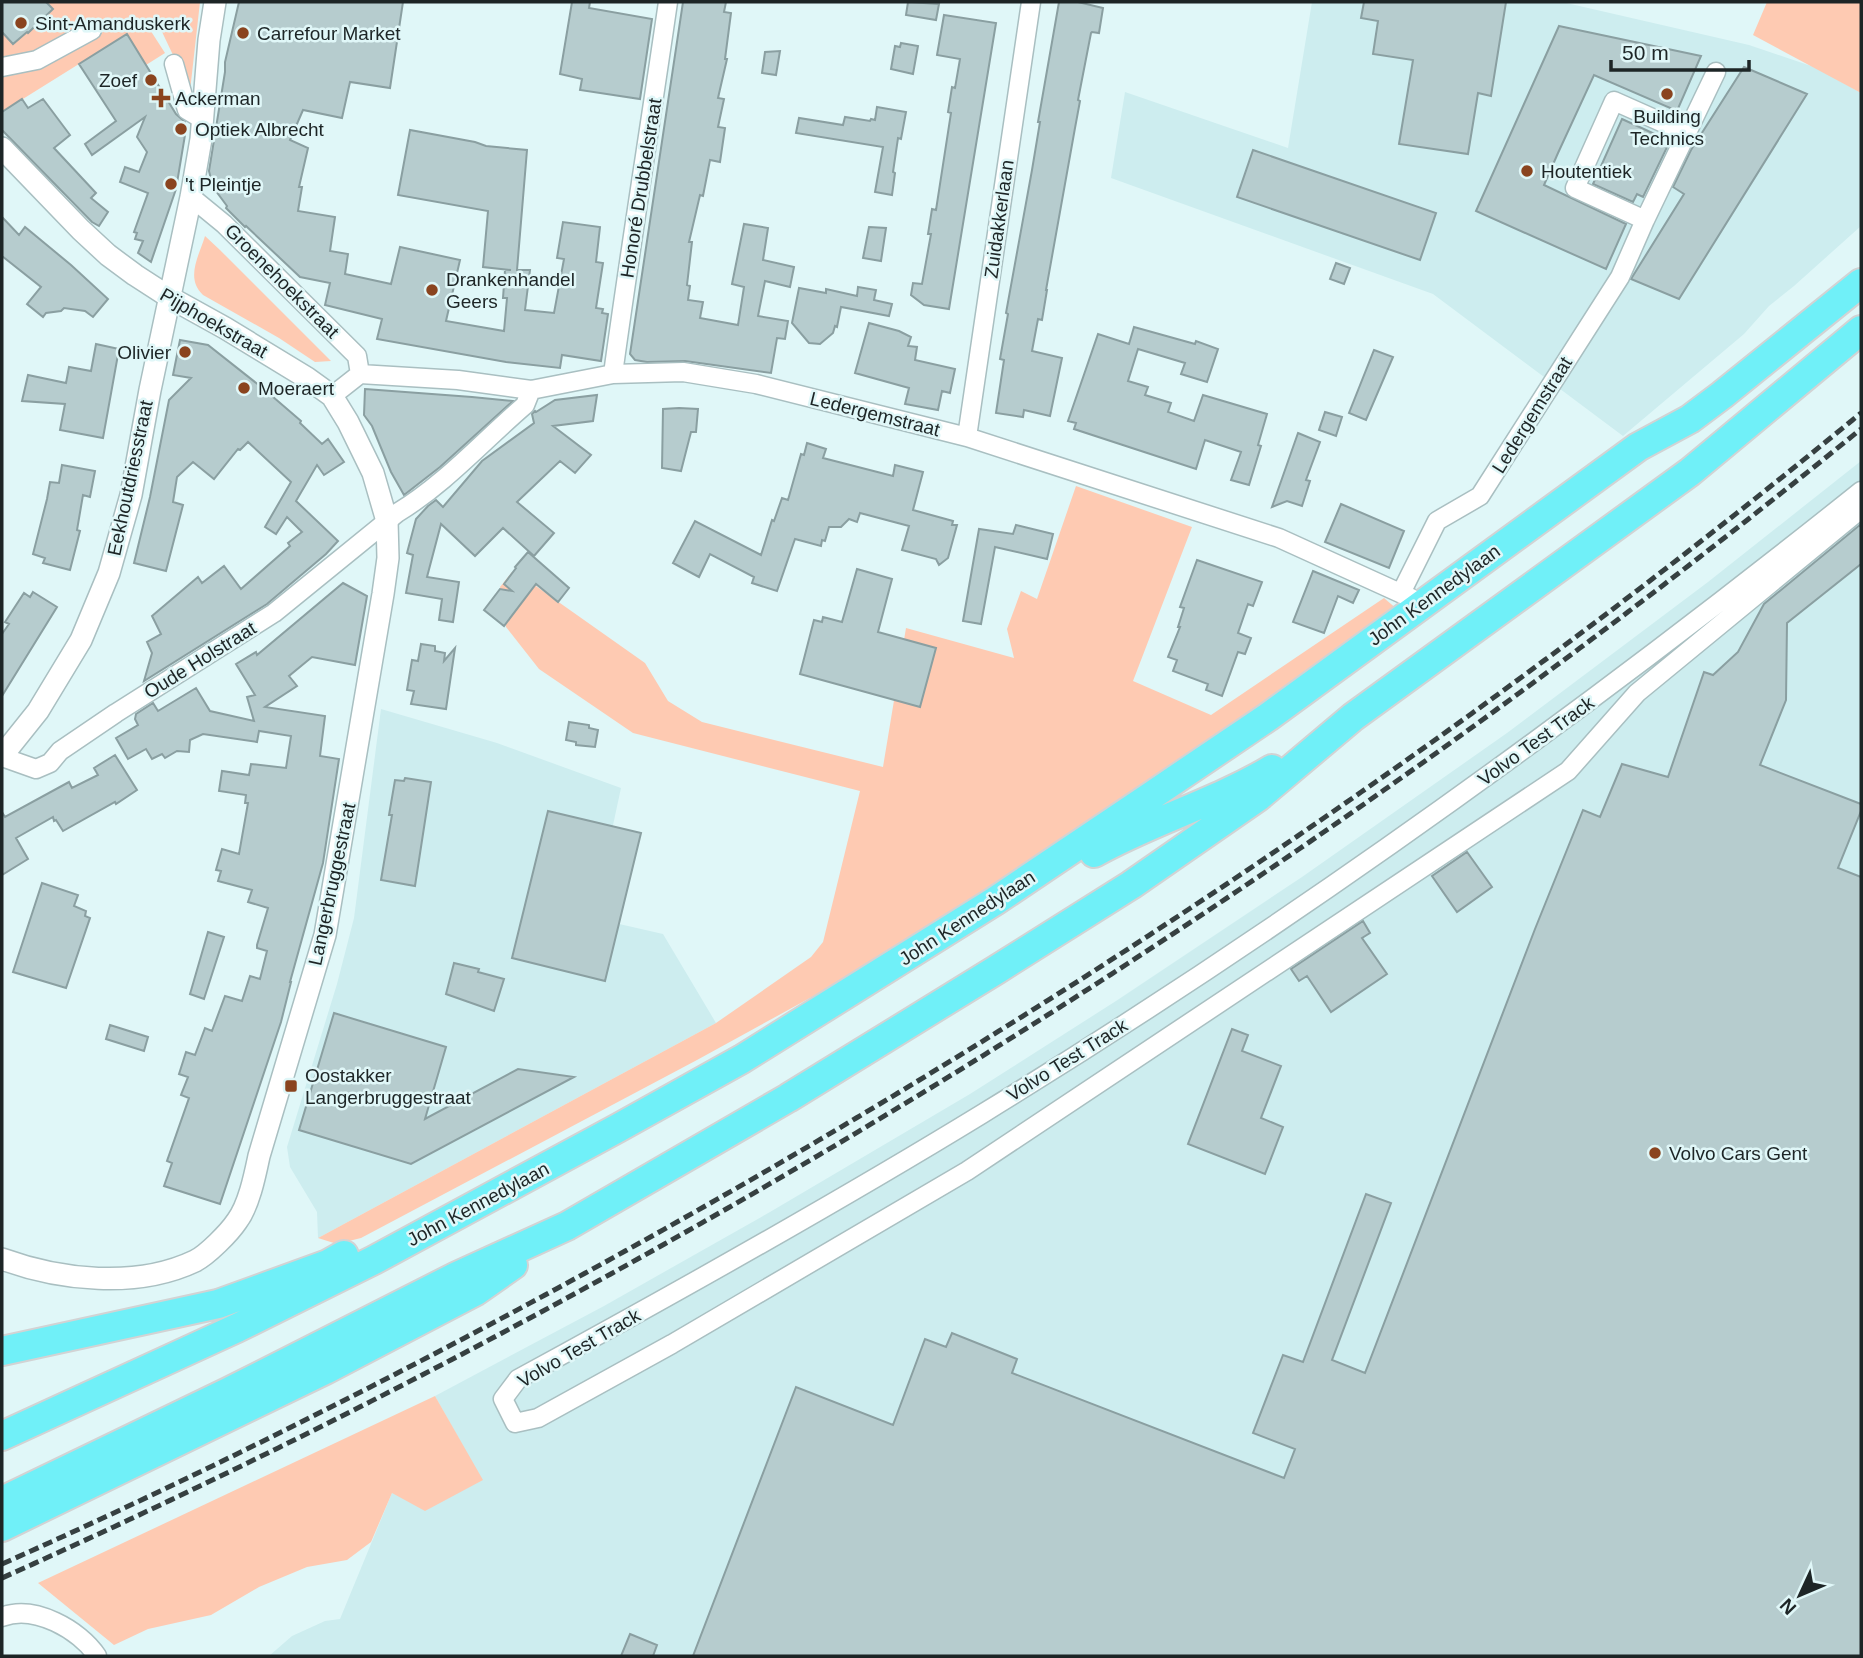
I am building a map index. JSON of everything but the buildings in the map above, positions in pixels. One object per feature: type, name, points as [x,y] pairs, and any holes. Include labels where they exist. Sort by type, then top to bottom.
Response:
[{"type":"highway","name":"John Kennedylaan","points":[[2,1436],[237,1328],[374,1260],[742,1059],[995,901],[1268,717],[1638,447],[1690,419],[1861,283]]},
{"type":"highway","name":"John Kennedylaan","points":[[2,1456],[144,1392],[349,1291],[552,1181],[755,1066],[939,957],[1118,839],[1210,801],[1262,775],[1353,717],[1690,472],[1861,330]]},
{"type":"highway","name":"John Kennedylaan","points":[[2,1501],[228,1392],[457,1276],[568,1226],[788,1098],[1130,885],[1258,797],[1353,717]]},
{"type":"highway","points":[[2,1351],[218,1304],[328,1264],[691,1073],[946,923],[995,901]]},
{"type":"highway","points":[[2,1527],[325,1370],[476,1291],[568,1226]]},
{"type":"street","name":"Eekhoutdriesstraat","points":[[2,757],[38,711],[81,640],[109,573],[131,495],[191,197],[201,139],[209,40],[215,2]]},
{"type":"street","name":"Honoré Drubbelstraat","points":[[613,374],[668,2]]},
{"type":"street","name":"Zuidakkerlaan","points":[[967,437],[1031,2]]},
{"type":"street","points":[[2,67],[37,60],[92,30]]},
{"type":"street","points":[[174,64],[187,110],[202,118]]},
{"type":"street","name":"Ledergemstraat","points":[[360,374],[458,380],[531,390],[613,374],[683,372],[756,384],[967,437],[1279,538],[1406,596],[1437,521],[1480,496],[1620,276],[1716,72]]},
{"type":"street","points":[[1645,220],[1575,188],[1614,101],[1686,133]]},
{"type":"street","name":"Pijphoekstraat","points":[[2,148],[108,255],[169,297],[225,328],[332,396],[373,473],[387,521]]},
{"type":"street","name":"Groenehoekstraat","points":[[191,197],[224,224],[357,356],[360,374]]},
{"type":"street","points":[[332,396],[360,374]]},
{"type":"street","points":[[387,521],[442,479],[525,405],[531,390]]},
{"type":"street","name":"Volvo Test Track","points":[[1861,491],[1723,601],[1521,752],[1359,866],[1175,990],[904,1162],[732,1261],[517,1379],[503,1399],[515,1423],[538,1418],[671,1344],[967,1171],[1568,771],[1637,693],[1861,509]]},
{"type":"street","name":"Oude Holstraat","points":[[2,757],[36,769],[50,763],[60,751],[116,713],[274,613],[387,521]]},
{"type":"street","name":"Langerbruggestraat","points":[[2,1259],[66,1277],[118,1278],[164,1273],[197,1260],[238,1220],[251,1188],[325,935],[383,594],[388,558],[387,521]]},
{"type":"street","points":[[2,1617],[9,1614],[29,1615],[51,1620],[72,1630],[97,1656]]},
{"type":"shaded area","points":[[2,2],[200,2],[190,91],[155,17],[145,22],[165,53],[146,65],[127,34],[2,112]]},
{"type":"shaded area","points":[[1312,2],[1562,2],[1749,45],[1817,68],[1861,93],[1861,226],[1769,306],[1744,334],[1623,436],[1433,294],[1111,178],[1125,92],[1288,148]]},
{"type":"shaded area","points":[[1767,2],[1861,2],[1861,93],[1753,35]]},
{"type":"shaded area","points":[[205,236],[331,361],[315,362],[279,338],[203,295],[194,274]]},
{"type":"shaded area","points":[[1861,461],[1861,1656],[269,1656],[292,1636],[325,1621],[340,1619],[392,1493],[482,1480],[435,1396],[604,1306],[770,1212],[970,1094],[1116,1001],[1302,877],[1507,733],[1708,582]]},
{"type":"shaded area","points":[[1076,486],[1192,527],[1133,681],[1211,715],[1384,598],[1398,610],[1101,817],[830,987],[361,1238],[337,1244],[318,1238],[716,1023],[811,957],[823,942],[860,791],[633,733],[539,669],[506,627],[500,587],[512,572],[645,663],[668,701],[702,722],[883,767],[906,628],[1014,658],[1007,629],[1021,591],[1037,599]]},
{"type":"shaded area","points":[[381,709],[497,743],[621,788],[593,918],[663,934],[716,1023],[318,1238],[317,1212],[290,1167],[287,1147],[337,984],[354,918]]},
{"type":"shaded area","points":[[435,1396],[483,1480],[425,1511],[392,1493],[371,1542],[347,1560],[307,1567],[259,1587],[211,1615],[148,1629],[114,1645],[38,1583]]},
{"type":"railway","points":[[2,1564],[276,1435],[545,1295],[718,1199],[1058,994],[1224,886],[1549,657],[1706,537],[1861,413]]},
{"type":"railway","points":[[2,1578],[250,1462],[494,1337],[734,1205],[969,1064],[1200,916],[1425,761],[1646,598],[1861,429]]},
{"type":"place","name":"Sint-Amanduskerk","points":[[21,23]]},
{"type":"place","name":"Carrefour Market","points":[[243,33]]},
{"type":"place","name":"Zoef","points":[[151,80]]},
{"type":"place","name":"Building Technics","points":[[1667,94]]},
{"type":"place","name":"Ackerman","points":[[161,98]]},
{"type":"place","name":"Optiek Albrecht","points":[[181,129]]},
{"type":"place","name":"Houtentiek","points":[[1527,171]]},
{"type":"place","name":"'t Pleintje","points":[[171,184]]},
{"type":"place","name":"Drankenhandel Geers","points":[[432,290]]},
{"type":"place","name":"Olivier","points":[[185,352]]},
{"type":"place","name":"Moeraert","points":[[244,388]]},
{"type":"place","name":"Oostakker Langerbruggestraat","points":[[291,1086]]},
{"type":"place","name":"Volvo Cars Gent","points":[[1655,1153]]}]
